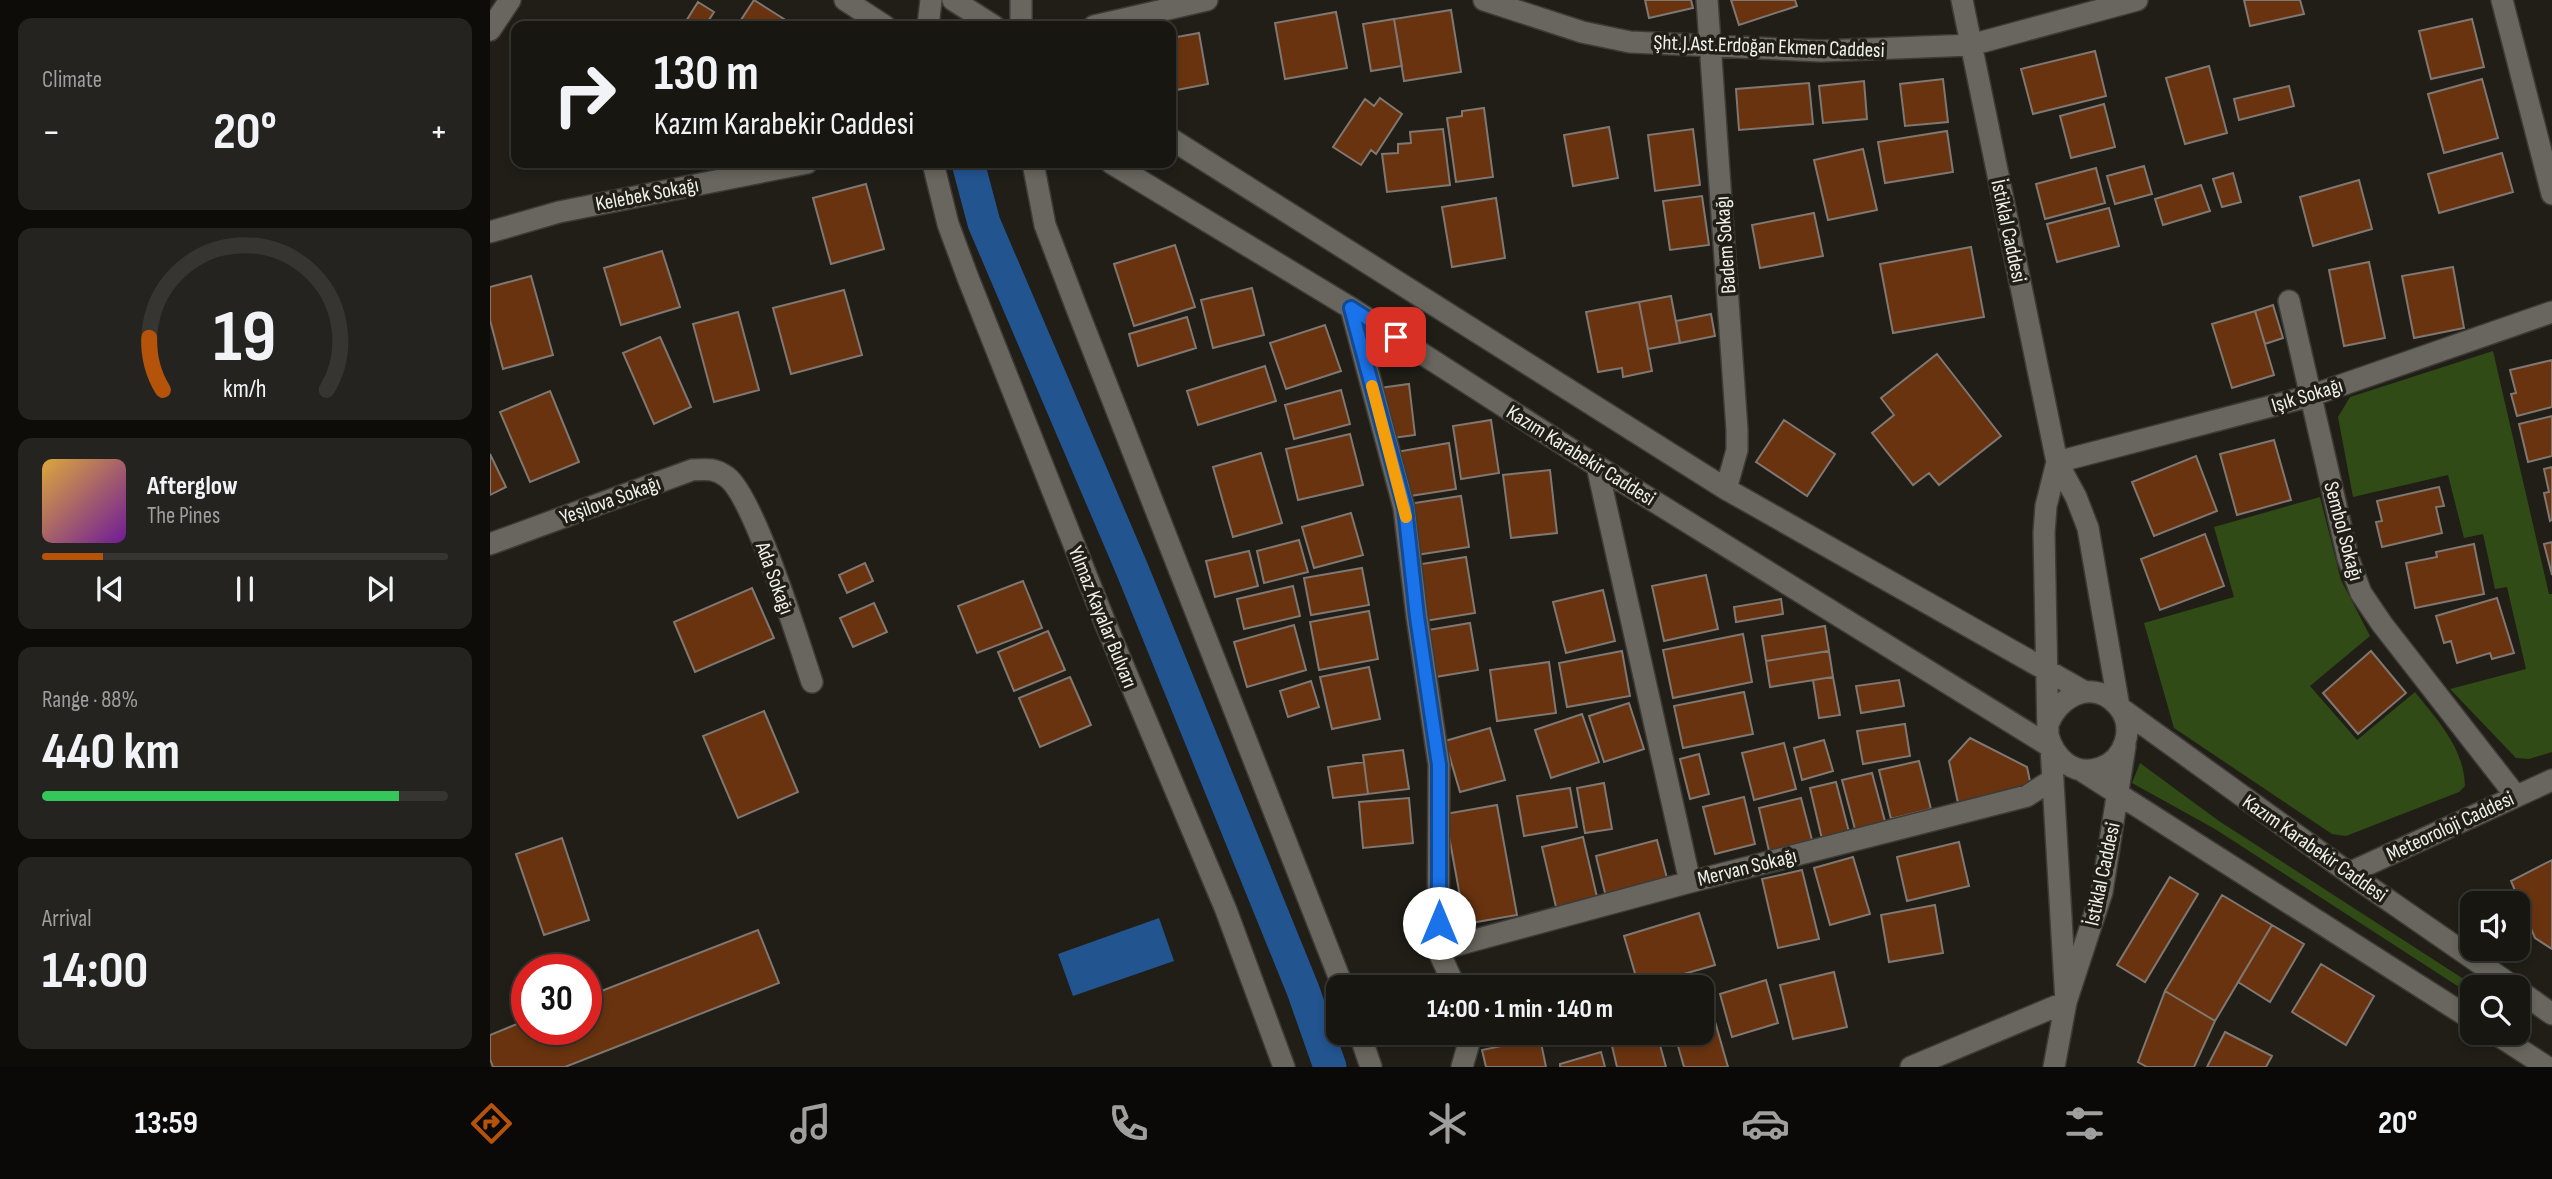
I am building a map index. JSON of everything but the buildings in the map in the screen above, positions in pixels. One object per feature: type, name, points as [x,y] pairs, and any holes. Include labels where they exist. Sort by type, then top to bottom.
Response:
[{"type":"street","points":[[490,30],[510,0]]},
{"type":"street","points":[[845,0],[877,21]]},
{"type":"street","points":[[929,21],[931,0]]},
{"type":"street","points":[[953,0],[986,21]]},
{"type":"street","points":[[1021,0],[1021,21]]},
{"type":"street","points":[[1116,21],[1207,0]]},
{"type":"street","name":"Şht.J.Ast.Erdoğan Ekmen Caddesi","points":[[1484,0],[1582,32],[1630,41],[1821,51],[1971,44],[2137,0]]},
{"type":"street","name":"Badem Sokağı","points":[[1707,0],[1737,430],[1737,450],[1727,489]]},
{"type":"street","name":"İstiklal Caddesi","points":[[1962,0],[2057,462],[2076,497],[2088,528],[2119,707]]},
{"type":"street","points":[[2502,0],[2552,194]]},
{"type":"street","points":[[1176,142],[1727,489],[2085,692]]},
{"type":"street","name":"Kelebek Sokağı","points":[[490,232],[559,212],[782,168]]},
{"type":"street","name":"Yılmaz Kayalar Bulvarı","points":[[934,168],[948,224],[968,278],[1106,625],[1226,910],[1284,1067]]},
{"type":"street","points":[[1034,168],[1045,225],[1063,273],[1338,975]]},
{"type":"street","name":"Kazım Karabekir Caddesi","points":[[1119,168],[1351,308],[1597,466],[2051,747]]},
{"type":"street","name":"Sembol Sokağı","points":[[2288,302],[2348,558],[2361,593],[2395,642],[2516,796]]},
{"type":"street","points":[[1351,308],[1405,508],[1417,617],[1439,765],[1438,950],[1449,975]]},
{"type":"street","name":"Işık Sokağı","points":[[2057,462],[2310,396],[2552,312]]},
{"type":"street","name":"İstiklal Caddesi","points":[[2049,722],[2044,533],[2046,506],[2057,462]]},
{"type":"street","points":[[1597,466],[1690,882]]},
{"type":"street","name":"Yeşilova Sokağı","points":[[490,544],[692,470],[711,468],[730,479]]},
{"type":"street","name":"Ada Sokağı","points":[[730,479],[743,498],[756,526],[812,682]]},
{"type":"street","points":[[2082,771],[2096,770],[2108,765],[2119,756],[2125,744],[2127,731],[2119,707],[2098,693],[2073,694],[2054,710],[2048,735],[2051,747],[2059,758],[2460,1012]]},
{"type":"street","name":"Kazım Karabekir Caddesi","points":[[2119,707],[2349,873],[2497,975]]},
{"type":"street","name":"İstiklal Caddesi","points":[[2054,1067],[2066,1002],[2102,892],[2125,744]]},
{"type":"street","name":"İstiklal Caddesi","points":[[2051,747],[2066,1002]]},
{"type":"street","name":"Mervan Sokağı","points":[[1438,950],[2027,796],[2052,780]]},
{"type":"street","name":"Meteoroloji Caddesi","points":[[2349,873],[2552,780]]},
{"type":"street","points":[[2530,998],[2552,1014]]},
{"type":"street","points":[[1911,1067],[2066,1002]]},
{"type":"street","points":[[1363,1045],[1371,1067]]},
{"type":"street","points":[[1462,1067],[1468,1045]]},
{"type":"street","points":[[2513,1045],[2547,1067]]},
{"type":"green space","points":[[2493,351],[2549,594],[2552,594],[2552,752],[2529,759],[2516,758],[2450,689],[2526,669],[2507,587],[2495,589],[2483,534],[2464,538],[2448,475],[2353,497],[2338,417],[2350,397]]},
{"type":"green space","points":[[2320,497],[2341,580],[2370,636],[2310,686],[2357,740],[2415,692],[2441,724],[2455,747],[2464,772],[2465,786],[2459,792],[2346,836],[2332,834],[2174,728],[2144,623],[2234,597],[2214,527]]},
{"type":"green space","points":[[2140,763],[2219,821],[2460,977],[2460,988],[2215,829],[2132,783]]},
{"type":"water","points":[[1159,918],[1174,961],[1073,996],[1058,954]]},
{"type":"waterway","points":[[969,168],[984,223],[1132,569],[1303,990],[1330,1067]]},
{"type":"slow traffic","points":[[1372,386],[1406,517]]},
{"type":"route","points":[[1396,337],[1351,308],[1405,508],[1417,617],[1439,765],[1439,923]]}]
